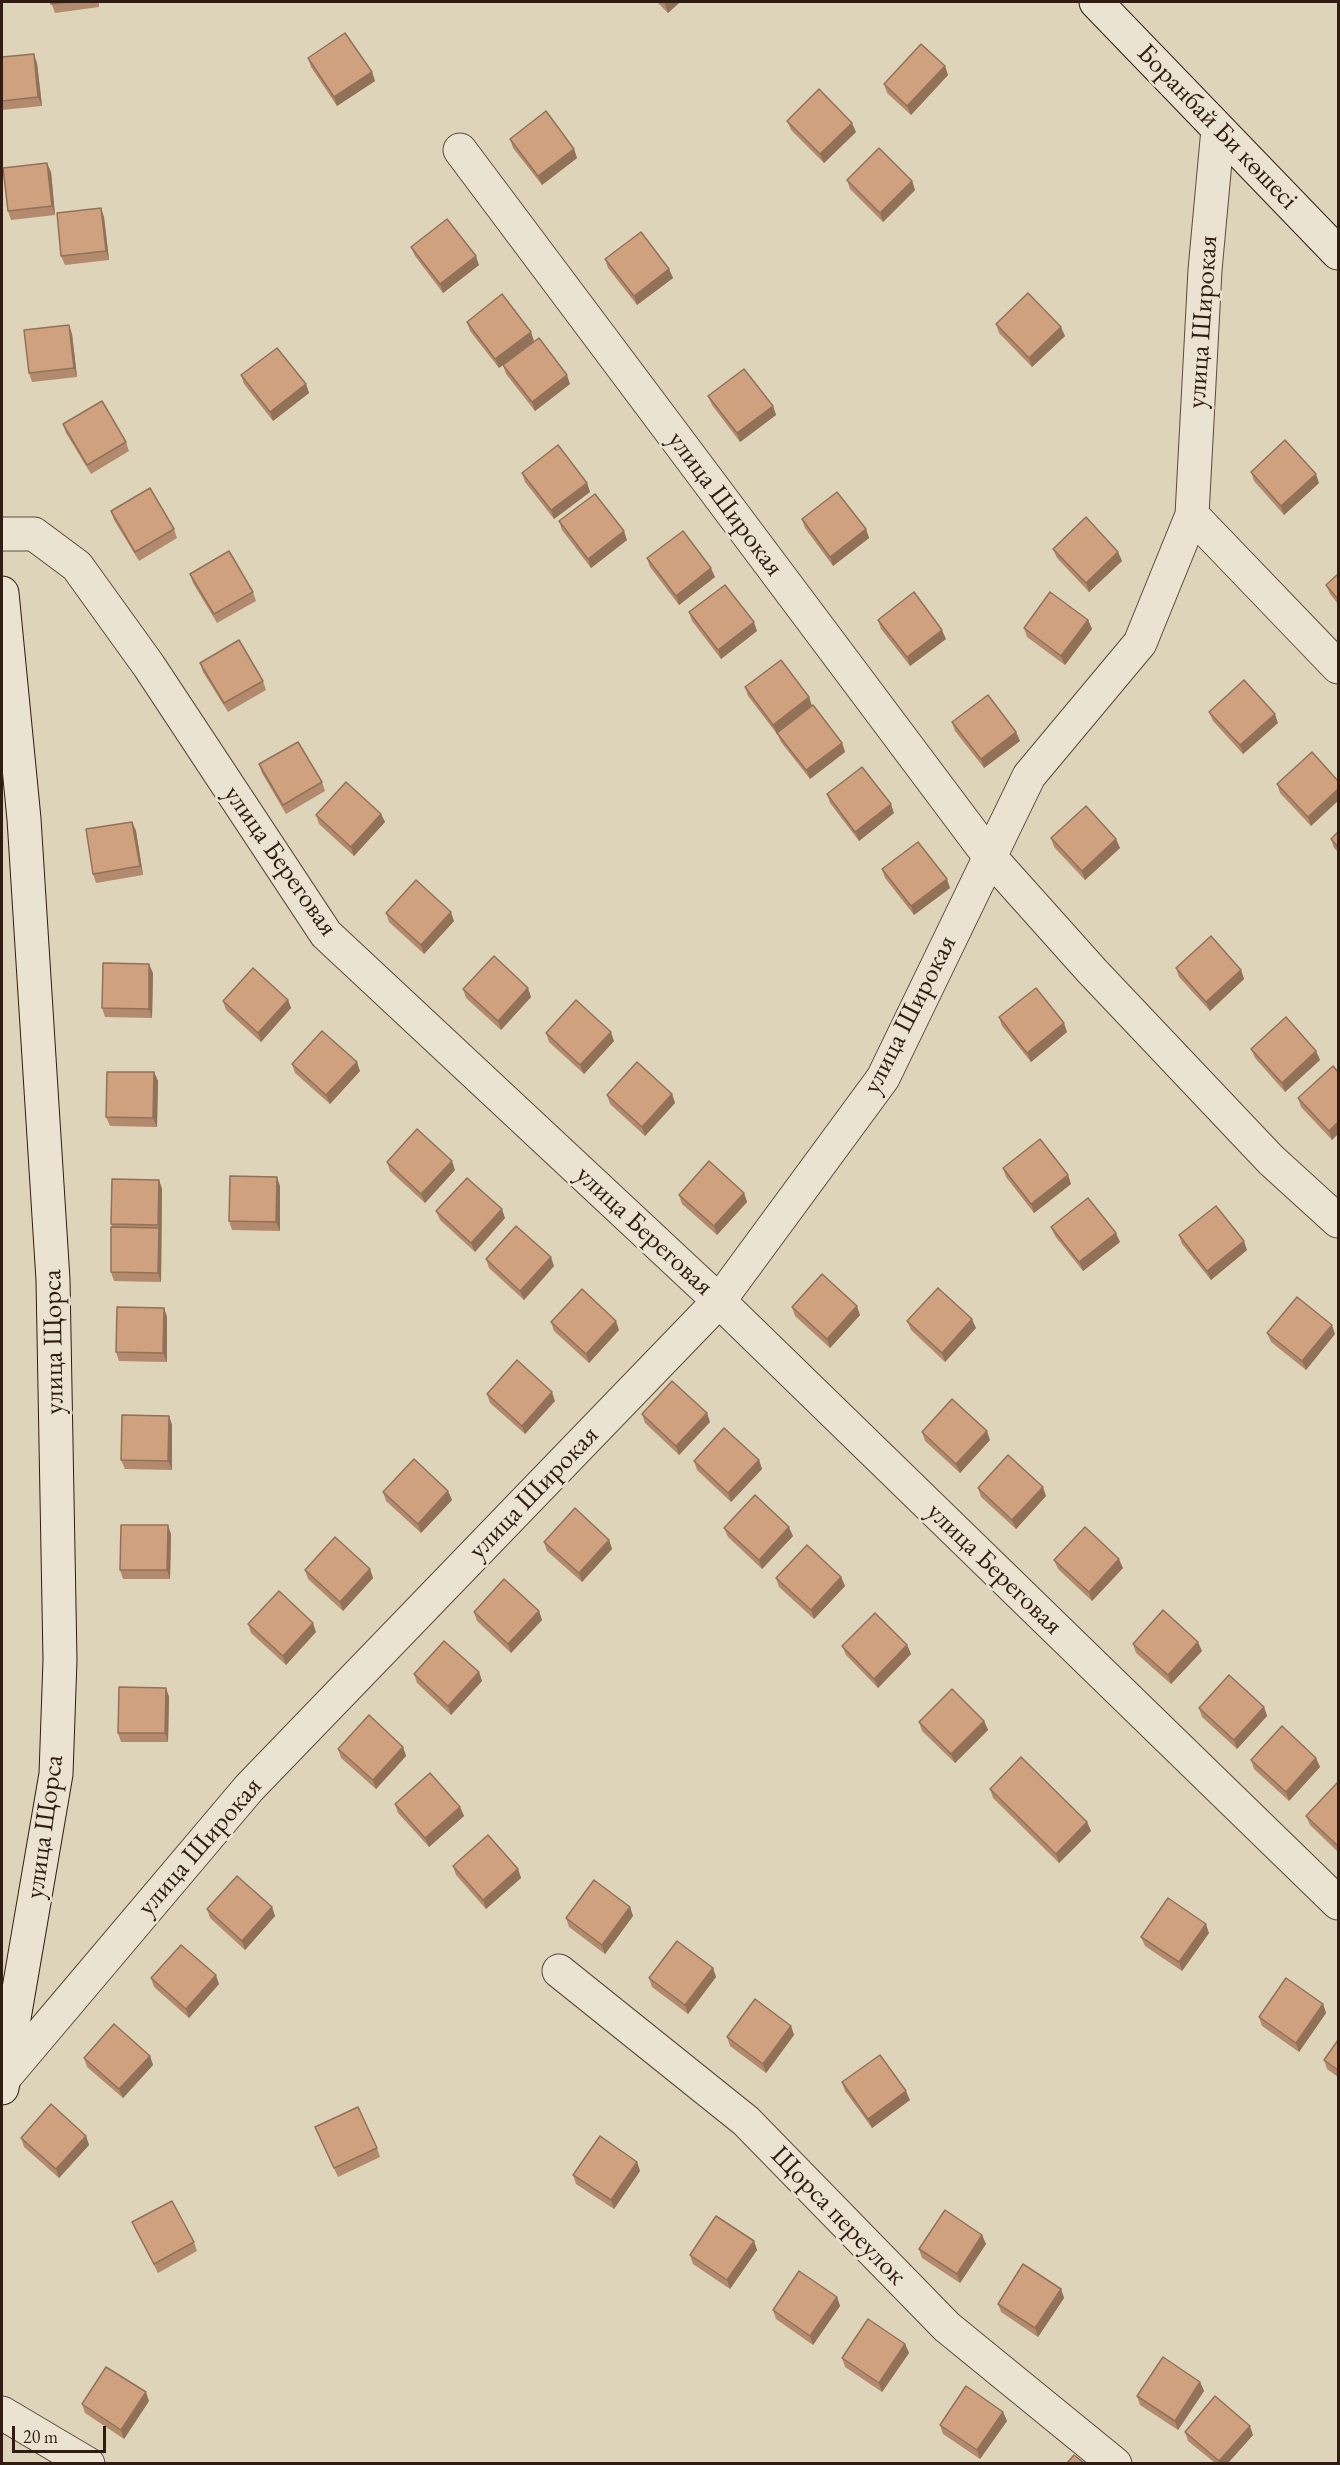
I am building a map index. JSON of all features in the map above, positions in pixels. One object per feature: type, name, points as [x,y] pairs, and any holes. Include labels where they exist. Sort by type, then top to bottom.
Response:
[{"type":"street","name":"Боранбай Би көшесі","points":[[1096,2],[1338,253]]},
{"type":"street","name":"улица Широкая","points":[[3,2083],[249,1788],[719,1301],[883,1078],[1029,776],[1140,643],[1192,515],[1205,270],[1218,129]]},
{"type":"street","name":"улица Широкая","points":[[460,150],[990,857],[1092,971],[1271,1160],[1338,1221]]},
{"type":"street","points":[[1192,515],[1338,667]]},
{"type":"street","name":"улица Береговая","points":[[2,534],[34,534],[77,566],[149,666],[326,934],[719,1301],[1338,1903]]},
{"type":"street","name":"улица Щорса","points":[[2,593],[24,819],[53,1280],[60,1660],[56,1774],[3,2083]]},
{"type":"street","name":"Щорса переулок","points":[[559,1971],[746,2121],[947,2327],[1115,2463]]},
{"type":"street","points":[[2,2412],[88,2463]]},
{"type":"building","points":[[345,33],[372,72],[334,97],[308,58]]},
{"type":"building","points":[[921,44],[945,66],[907,106],[884,84]]},
{"type":"building","points":[[34,54],[38,97],[2,101],[2,57]]},
{"type":"building","points":[[819,89],[852,123],[820,154],[787,121]]},
{"type":"building","points":[[546,111],[574,149],[538,176],[510,139]]},
{"type":"building","points":[[879,148],[912,181],[880,213],[847,180]]},
{"type":"building","points":[[47,163],[52,206],[8,211],[3,168]]},
{"type":"building","points":[[101,208],[106,251],[61,256],[57,213]]},
{"type":"building","points":[[447,219],[476,256],[440,284],[411,247]]},
{"type":"building","points":[[641,232],[669,269],[634,296],[605,259]]},
{"type":"building","points":[[1028,293],[1061,327],[1029,358],[996,324]]},
{"type":"building","points":[[502,294],[531,332],[495,359],[467,322]]},
{"type":"building","points":[[69,325],[74,368],[29,373],[24,330]]},
{"type":"building","points":[[539,338],[567,375],[532,402],[503,365]]},
{"type":"building","points":[[277,348],[306,384],[270,412],[241,375]]},
{"type":"building","points":[[744,369],[773,406],[737,433],[708,396]]},
{"type":"building","points":[[102,401],[126,442],[87,465],[63,424]]},
{"type":"building","points":[[1285,440],[1316,474],[1281,506],[1251,472]]},
{"type":"building","points":[[558,445],[587,483],[551,510],[522,473]]},
{"type":"building","points":[[150,488],[174,529],[135,552],[111,511]]},
{"type":"building","points":[[837,492],[866,529],[830,557],[802,519]]},
{"type":"building","points":[[595,494],[624,531],[588,559],[559,521]]},
{"type":"building","points":[[1086,517],[1118,552],[1086,583],[1053,549]]},
{"type":"building","points":[[683,531],[711,568],[676,596],[647,558]]},
{"type":"building","points":[[229,551],[253,592],[214,614],[190,574]]},
{"type":"building","points":[[1338,574],[1338,599],[1326,585]]},
{"type":"building","points":[[725,585],[754,622],[718,650],[689,612]]},
{"type":"building","points":[[914,592],[942,630],[907,657],[878,620]]},
{"type":"building","points":[[1050,592],[1088,620],[1061,656],[1024,628]]},
{"type":"building","points":[[239,640],[263,681],[224,703],[200,663]]},
{"type":"building","points":[[781,660],[809,697],[773,725],[745,687]]},
{"type":"building","points":[[1244,680],[1275,714],[1240,745],[1209,712]]},
{"type":"building","points":[[988,695],[1016,732],[981,759],[952,722]]},
{"type":"building","points":[[813,705],[842,743],[806,770],[777,733]]},
{"type":"building","points":[[298,742],[322,782],[283,805],[259,764]]},
{"type":"building","points":[[1312,752],[1338,781],[1338,789],[1308,817],[1277,784]]},
{"type":"building","points":[[862,767],[891,804],[855,832],[827,794]]},
{"type":"building","points":[[346,782],[381,814],[351,847],[316,815]]},
{"type":"building","points":[[1086,806],[1116,839],[1082,871],[1051,838]]},
{"type":"building","points":[[132,822],[140,866],[93,874],[86,829]]},
{"type":"building","points":[[1338,832],[1338,847],[1331,839]]},
{"type":"building","points":[[918,842],[947,879],[911,906],[882,869]]},
{"type":"building","points":[[416,880],[451,912],[421,945],[386,913]]},
{"type":"building","points":[[1211,936],[1241,970],[1206,1002],[1176,968]]},
{"type":"building","points":[[494,956],[528,988],[498,1021],[463,989]]},
{"type":"building","points":[[103,963],[149,964],[149,1009],[102,1008]]},
{"type":"building","points":[[253,968],[288,1000],[258,1033],[223,1001]]},
{"type":"building","points":[[1036,988],[1064,1023],[1027,1053],[999,1017]]},
{"type":"building","points":[[576,1000],[611,1032],[580,1065],[546,1033]]},
{"type":"building","points":[[1286,1017],[1316,1051],[1282,1083],[1251,1049]]},
{"type":"building","points":[[322,1031],[357,1062],[326,1095],[292,1064]]},
{"type":"building","points":[[637,1062],[672,1094],[642,1127],[607,1095]]},
{"type":"building","points":[[1333,1066],[1338,1072],[1338,1122],[1329,1131],[1298,1098]]},
{"type":"building","points":[[107,1072],[154,1072],[153,1118],[106,1117]]},
{"type":"building","points":[[417,1129],[452,1161],[421,1194],[387,1162]]},
{"type":"building","points":[[1040,1139],[1068,1175],[1031,1204],[1003,1168]]},
{"type":"building","points":[[709,1161],[744,1193],[714,1226],[679,1195]]},
{"type":"building","points":[[230,1176],[277,1177],[276,1222],[229,1221]]},
{"type":"building","points":[[467,1178],[502,1209],[471,1243],[436,1211]]},
{"type":"building","points":[[112,1179],[159,1180],[158,1225],[111,1224]]},
{"type":"building","points":[[1088,1198],[1116,1233],[1079,1262],[1051,1227]]},
{"type":"building","points":[[1216,1206],[1244,1241],[1207,1271],[1179,1235]]},
{"type":"building","points":[[516,1226],[551,1257],[520,1291],[486,1259]]},
{"type":"building","points":[[111,1227],[159,1228],[158,1273],[111,1272]]},
{"type":"building","points":[[822,1274],[857,1306],[827,1339],[792,1307]]},
{"type":"building","points":[[938,1288],[972,1319],[942,1353],[907,1321]]},
{"type":"building","points":[[582,1289],[616,1321],[586,1354],[551,1322]]},
{"type":"building","points":[[1297,1297],[1332,1325],[1302,1361],[1267,1333]]},
{"type":"building","points":[[117,1307],[164,1308],[163,1353],[116,1352]]},
{"type":"building","points":[[517,1360],[552,1392],[522,1426],[487,1394]]},
{"type":"building","points":[[672,1381],[707,1413],[676,1446],[642,1414]]},
{"type":"building","points":[[952,1399],[987,1431],[956,1464],[922,1432]]},
{"type":"building","points":[[122,1415],[169,1416],[168,1461],[121,1460]]},
{"type":"building","points":[[724,1428],[759,1460],[728,1493],[694,1461]]},
{"type":"building","points":[[1008,1455],[1043,1487],[1012,1520],[978,1488]]},
{"type":"building","points":[[414,1459],[448,1491],[418,1524],[383,1492]]},
{"type":"building","points":[[755,1495],[789,1527],[759,1560],[724,1528]]},
{"type":"building","points":[[575,1508],[609,1540],[579,1573],[544,1542]]},
{"type":"building","points":[[121,1525],[168,1525],[167,1570],[120,1570]]},
{"type":"building","points":[[1085,1527],[1119,1559],[1089,1592],[1054,1560]]},
{"type":"building","points":[[335,1537],[370,1569],[340,1602],[305,1570]]},
{"type":"building","points":[[807,1545],[841,1577],[811,1610],[776,1578]]},
{"type":"building","points":[[504,1579],[539,1611],[508,1644],[474,1612]]},
{"type":"building","points":[[279,1591],[313,1623],[283,1656],[248,1624]]},
{"type":"building","points":[[1163,1610],[1198,1642],[1168,1675],[1133,1644]]},
{"type":"building","points":[[875,1613],[907,1645],[874,1679],[842,1646]]},
{"type":"building","points":[[444,1641],[479,1672],[448,1706],[414,1674]]},
{"type":"building","points":[[1229,1675],[1264,1707],[1234,1740],[1199,1708]]},
{"type":"building","points":[[119,1687],[166,1688],[165,1733],[118,1733]]},
{"type":"building","points":[[952,1689],[984,1721],[951,1754],[919,1722]]},
{"type":"building","points":[[369,1715],[403,1747],[373,1780],[338,1749]]},
{"type":"building","points":[[1282,1726],[1316,1758],[1286,1792],[1251,1760]]},
{"type":"building","points":[[1021,1757],[1087,1822],[1056,1854],[990,1789]]},
{"type":"building","points":[[430,1773],[460,1807],[425,1838],[395,1804]]},
{"type":"building","points":[[1338,1784],[1338,1846],[1306,1816]]},
{"type":"building","points":[[488,1835],[518,1869],[483,1900],[453,1866]]},
{"type":"building","points":[[237,1876],[272,1907],[242,1941],[207,1909]]},
{"type":"building","points":[[594,1880],[630,1907],[602,1945],[566,1918]]},
{"type":"building","points":[[1168,1898],[1206,1924],[1179,1962],[1141,1937]]},
{"type":"building","points":[[677,1941],[713,1968],[685,2005],[649,1978]]},
{"type":"building","points":[[181,1945],[216,1975],[186,2009],[151,1978]]},
{"type":"building","points":[[1286,1978],[1323,2004],[1296,2043],[1259,2017]]},
{"type":"building","points":[[755,1999],[791,2026],[763,2064],[727,2037]]},
{"type":"building","points":[[114,2024],[150,2056],[119,2089],[84,2058]]},
{"type":"building","points":[[1338,2040],[1338,2070],[1324,2060]]},
{"type":"building","points":[[880,2055],[906,2091],[868,2119],[842,2082]]},
{"type":"building","points":[[51,2104],[86,2136],[56,2169],[21,2138]]},
{"type":"building","points":[[358,2107],[377,2148],[334,2168],[315,2127]]},
{"type":"building","points":[[600,2136],[637,2162],[611,2200],[573,2175]]},
{"type":"building","points":[[172,2201],[194,2242],[154,2264],[132,2222]]},
{"type":"building","points":[[945,2210],[982,2235],[957,2274],[919,2249]]},
{"type":"building","points":[[716,2216],[754,2241],[727,2280],[690,2255]]},
{"type":"building","points":[[1023,2264],[1061,2289],[1035,2328],[998,2304]]},
{"type":"building","points":[[799,2271],[837,2297],[810,2336],[773,2310]]},
{"type":"building","points":[[868,2319],[905,2344],[879,2383],[842,2358]]},
{"type":"building","points":[[1163,2357],[1200,2382],[1175,2421],[1137,2396]]},
{"type":"building","points":[[106,2367],[146,2392],[121,2430],[82,2404]]},
{"type":"building","points":[[966,2386],[1003,2412],[977,2450],[940,2425]]},
{"type":"building","points":[[1215,2396],[1250,2426],[1219,2461],[1185,2432]]},
{"type":"building","points":[[1074,2455],[1084,2463],[1067,2463]]}]
